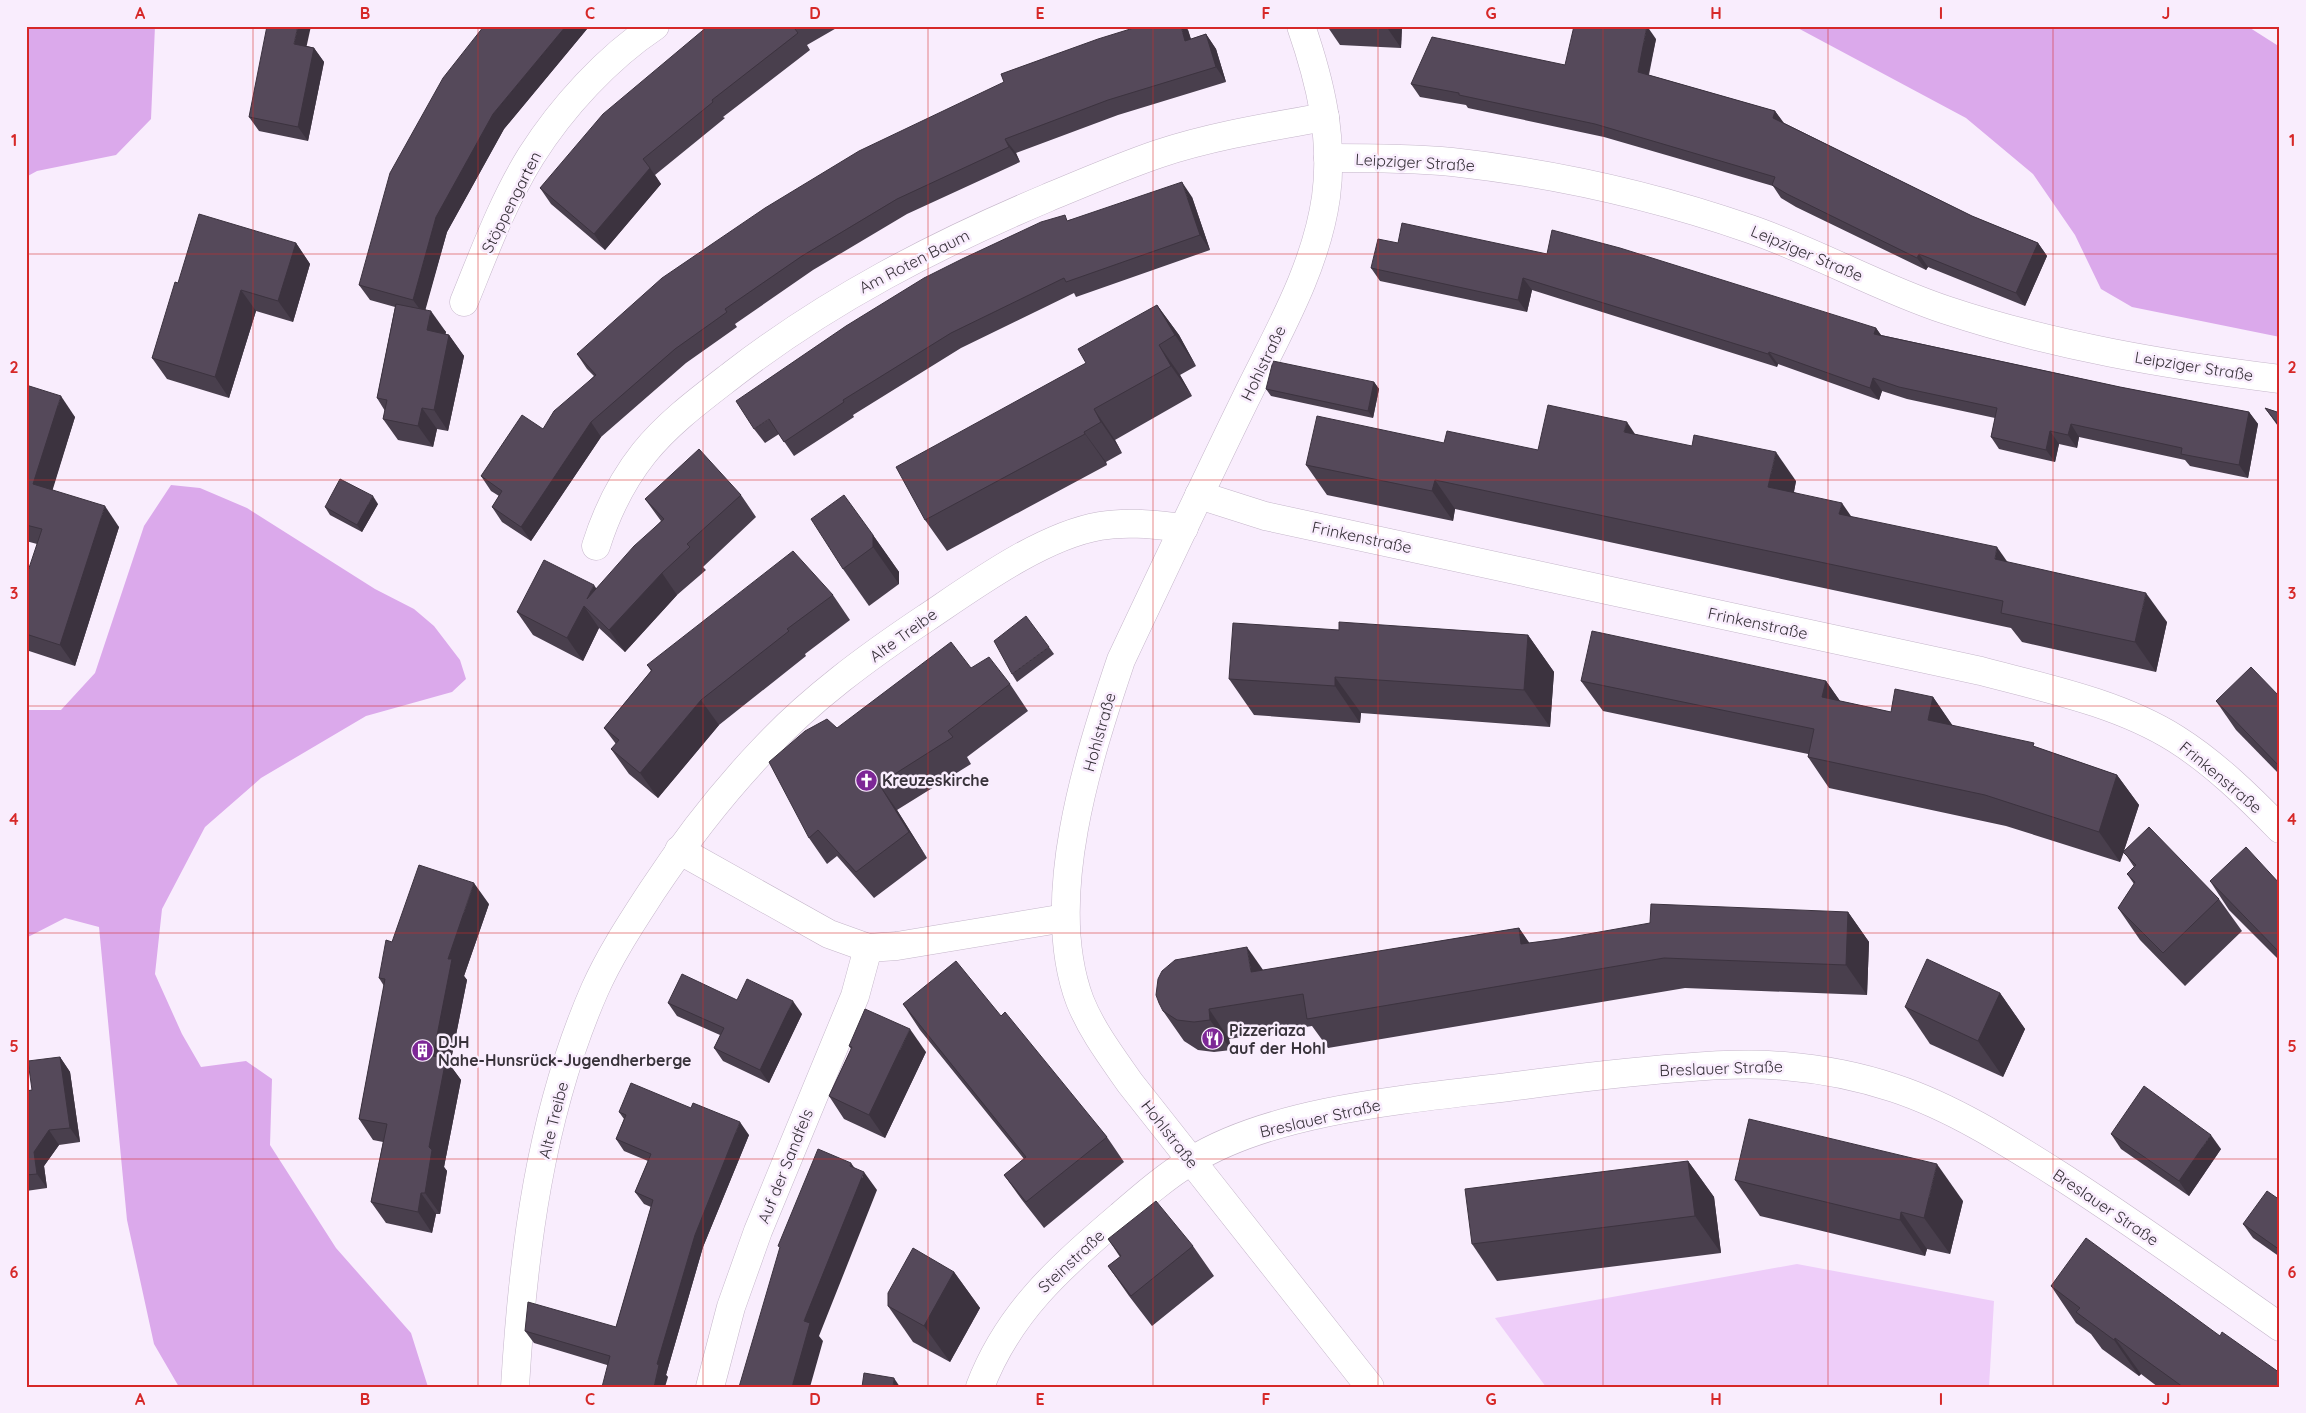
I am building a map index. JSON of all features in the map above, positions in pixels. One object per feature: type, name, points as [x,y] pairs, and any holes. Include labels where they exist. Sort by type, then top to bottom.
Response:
[{"type":"street","name":"Stöppengarten","points":[[464,302],[494,228],[531,156],[567,108],[600,72],[655,26]]},
{"type":"street","name":"Hohlstraße","points":[[1301,26],[1315,66],[1325,117],[1328,158],[1326,197],[1316,243],[1291,304],[1121,660],[1101,721],[1082,793],[1069,863],[1065,918],[1073,973],[1080,1002],[1096,1033],[1130,1082],[1191,1161],[1370,1387]]},
{"type":"street","name":"Am Roten Baum","points":[[596,546],[605,515],[619,488],[646,451],[694,404],[768,347],[858,289],[937,246],[999,218],[1158,154],[1244,131],[1325,117]]},
{"type":"street","name":"Leipziger Straße","points":[[1328,158],[1449,162],[1518,170],[1599,187],[1674,206],[1751,229],[1944,310],[2003,328],[2073,345],[2280,379]]},
{"type":"street","name":"Frinkenstraße","points":[[1199,495],[1265,516],[1981,671],[2072,696],[2134,718],[2174,738],[2203,758],[2254,802],[2280,828]]},
{"type":"street","name":"Alte Treibe","points":[[515,1387],[527,1242],[543,1157],[566,1070],[595,988],[637,914],[680,850],[765,748],[821,697],[897,638],[982,580],[1050,542],[1099,526],[1139,523],[1184,528]]},
{"type":"street","points":[[680,850],[829,934],[868,948],[897,946],[1065,918]]},
{"type":"street","name":"Auf der Sandfels","points":[[710,1387],[731,1307],[758,1231],[855,996],[868,948]]},
{"type":"street","name":"Breslauer Straße","points":[[1191,1161],[1241,1137],[1284,1123],[1411,1100],[1615,1073],[1719,1065],[1782,1065],[1846,1074],[1896,1088],[1996,1136],[2106,1205],[2280,1327]]},
{"type":"street","name":"Steinstraße","points":[[980,1387],[990,1362],[1011,1324],[1039,1290],[1083,1247],[1191,1161]]},
{"type":"shaded area","points":[[26,26],[155,26],[151,119],[116,155],[37,171],[26,177]]},
{"type":"shaded area","points":[[1794,26],[2247,26],[2280,47],[2280,337],[2132,307],[2101,289],[2075,235],[2033,174],[1966,118]]},
{"type":"shaded area","points":[[171,485],[200,488],[247,508],[375,589],[414,609],[434,626],[460,660],[466,679],[452,692],[366,716],[261,778],[205,827],[162,909],[155,974],[182,1034],[201,1067],[246,1061],[272,1079],[270,1145],[336,1248],[411,1333],[428,1387],[179,1387],[154,1344],[127,1220],[99,927],[65,918],[26,938],[26,710],[61,710],[95,673],[144,526]]},
{"type":"shaded area","points":[[1797,1264],[1994,1301],[1989,1387],[1546,1387],[1495,1318]]},
{"type":"building","points":[[267,26],[298,26],[294,44],[314,48],[298,127],[249,117]]},
{"type":"building","points":[[484,26],[566,26],[493,114],[436,217],[413,300],[359,285],[390,173],[443,78]]},
{"type":"building","points":[[708,26],[800,26],[795,29],[798,33],[712,100],[713,102],[643,159],[650,168],[594,234],[540,188],[603,114]]},
{"type":"building","points":[[1140,26],[1181,26],[1185,41],[1206,34],[1216,67],[1108,100],[1005,139],[1009,147],[897,199],[802,256],[725,309],[727,312],[675,349],[591,422],[521,527],[492,507],[502,491],[481,476],[522,415],[543,429],[554,411],[596,375],[577,354],[662,278],[765,208],[859,151],[1004,82],[1001,74]]},
{"type":"building","points":[[1574,26],[1647,26],[1638,72],[1775,111],[1773,118],[1972,216],[2038,243],[2016,293],[1919,254],[1917,258],[1787,194],[1772,185],[1775,177],[1595,124],[1411,84],[1432,37],[1565,65]]},
{"type":"building","points":[[1182,182],[1200,235],[1066,282],[1064,278],[951,333],[843,400],[844,402],[784,442],[769,419],[754,429],[736,401],[846,326],[924,278],[962,259],[1041,222],[1065,215],[1067,221]]},
{"type":"building","points":[[199,214],[296,243],[278,301],[241,290],[215,377],[152,358],[175,282],[178,283]]},
{"type":"building","points":[[1402,223],[1547,254],[1552,230],[1620,248],[1876,328],[1874,334],[2120,387],[2249,412],[2239,465],[2181,454],[2182,448],[2071,424],[2068,435],[2050,431],[2046,450],[1991,437],[1997,408],[1899,387],[1873,378],[1870,388],[1769,352],[1768,354],[1523,278],[1518,300],[1371,268],[1378,239],[1398,243]]},
{"type":"building","points":[[396,304],[431,311],[427,330],[449,335],[434,410],[422,408],[418,426],[383,419],[387,400],[377,398]]},
{"type":"building","points":[[1157,305],[1175,335],[1159,345],[1171,366],[1094,409],[1101,422],[1084,432],[1085,434],[925,520],[896,467],[1086,363],[1078,349]]},
{"type":"building","points":[[1273,361],[1374,382],[1368,411],[1266,389]]},
{"type":"building","points":[[26,385],[61,396],[33,484],[105,506],[60,645],[26,634],[26,577],[42,529],[26,525]]},
{"type":"building","points":[[1548,405],[1627,422],[1624,432],[1692,446],[1694,435],[1776,452],[1768,487],[1842,503],[1839,514],[1997,547],[1995,559],[2146,593],[2135,642],[2001,613],[2003,601],[1435,480],[1432,491],[1306,465],[1317,416],[1444,443],[1447,431],[1538,450]]},
{"type":"building","points":[[2265,408],[2280,413],[2280,427]]},
{"type":"building","points":[[699,449],[741,495],[687,544],[690,547],[662,573],[609,630],[584,606],[567,638],[517,612],[544,560],[594,585],[587,599],[634,546],[664,519],[645,499]]},
{"type":"building","points":[[340,479],[373,496],[357,525],[325,507]]},
{"type":"building","points":[[844,495],[873,535],[873,547],[843,569],[811,519]]},
{"type":"building","points":[[793,551],[833,595],[787,629],[789,631],[701,700],[640,773],[611,749],[619,740],[604,728],[652,670],[647,665]]},
{"type":"building","points":[[1026,616],[1049,647],[1012,674],[994,641]]},
{"type":"building","points":[[1339,622],[1528,635],[1524,690],[1335,677],[1335,686],[1229,679],[1233,623],[1339,630]]},
{"type":"building","points":[[1592,631],[1826,681],[1822,697],[1891,712],[1895,689],[1933,697],[1928,720],[2034,743],[2033,746],[2117,775],[2099,832],[1985,795],[1808,757],[1814,729],[1581,681]]},
{"type":"building","name":"Kreuzeskirche","points":[[951,642],[971,668],[989,657],[1010,684],[948,731],[953,737],[879,784],[909,832],[856,872],[818,830],[809,838],[769,762],[805,731],[827,719],[837,728]]},
{"type":"building","points":[[2251,667],[2280,697],[2280,767],[2216,701]]},
{"type":"building","points":[[2149,827],[2219,899],[2163,953],[2118,908],[2135,882],[2127,874],[2136,865],[2123,852]]},
{"type":"building","points":[[2246,847],[2280,884],[2280,953],[2210,881]]},
{"type":"building","name":"DJH Nahe-Hunsrück-Jugendherberge","points":[[419,865],[474,883],[448,959],[452,959],[433,1056],[446,1059],[429,1147],[432,1150],[425,1193],[421,1193],[418,1212],[371,1202],[387,1124],[359,1119],[385,979],[379,978],[386,940],[392,942]]},
{"type":"building","points":[[1651,904],[1848,912],[1846,965],[1664,958],[1307,1019],[1303,994],[1209,1009],[1210,1020],[1194,1022],[1177,1020],[1163,1011],[1156,995],[1158,979],[1162,971],[1175,960],[1247,947],[1251,972],[1519,928],[1521,944],[1650,923]]},
{"type":"building","points":[[1927,959],[2000,993],[1978,1041],[1905,1007]]},
{"type":"building","points":[[956,961],[1001,1016],[1005,1012],[1107,1137],[1026,1202],[1004,1175],[1026,1157],[903,1004]]},
{"type":"building","points":[[682,974],[737,1000],[747,979],[793,1001],[760,1070],[714,1048],[724,1028],[668,1003]]},
{"type":"building","points":[[865,1009],[910,1029],[869,1115],[829,1096],[852,1047],[849,1046]]},
{"type":"building","points":[[60,1057],[70,1128],[49,1130],[34,1152],[37,1174],[26,1175],[26,1091],[32,1090],[28,1061]]},
{"type":"building","points":[[631,1083],[691,1108],[693,1103],[740,1122],[695,1235],[657,1364],[659,1365],[654,1387],[602,1387],[610,1356],[525,1331],[528,1302],[616,1327],[653,1200],[635,1192],[651,1154],[616,1139],[626,1115],[619,1112]]},
{"type":"building","points":[[2144,1086],[2211,1135],[2179,1181],[2111,1134]]},
{"type":"building","points":[[1749,1119],[1937,1164],[1924,1218],[1901,1212],[1900,1220],[1735,1180]]},
{"type":"building","points":[[818,1149],[851,1163],[850,1166],[864,1172],[804,1321],[810,1323],[792,1387],[739,1387],[780,1247],[778,1246]]},
{"type":"building","points":[[1688,1161],[1695,1216],[1472,1244],[1465,1189]]},
{"type":"building","points":[[2267,1191],[2280,1200],[2280,1250],[2243,1224]]},
{"type":"building","points":[[1156,1201],[1193,1246],[1131,1296],[1108,1266],[1121,1256],[1108,1239]]},
{"type":"building","points":[[2086,1238],[2220,1336],[2222,1332],[2280,1373],[2280,1387],[2183,1387],[2076,1312],[2080,1308],[2051,1286]]},
{"type":"building","points":[[913,1248],[954,1272],[924,1326],[888,1306],[888,1293]]},
{"type":"building","points":[[864,1373],[894,1378],[893,1387],[862,1387]]},
{"type":"place","name":"Kreuzeskirche","points":[[866,780]]},
{"type":"place","name":"Pizzeriaza auf der Hohl","points":[[1213,1039]]},
{"type":"place","name":"DJH Nahe-Hunsrück-Jugendherberge","points":[[422,1051]]}]
